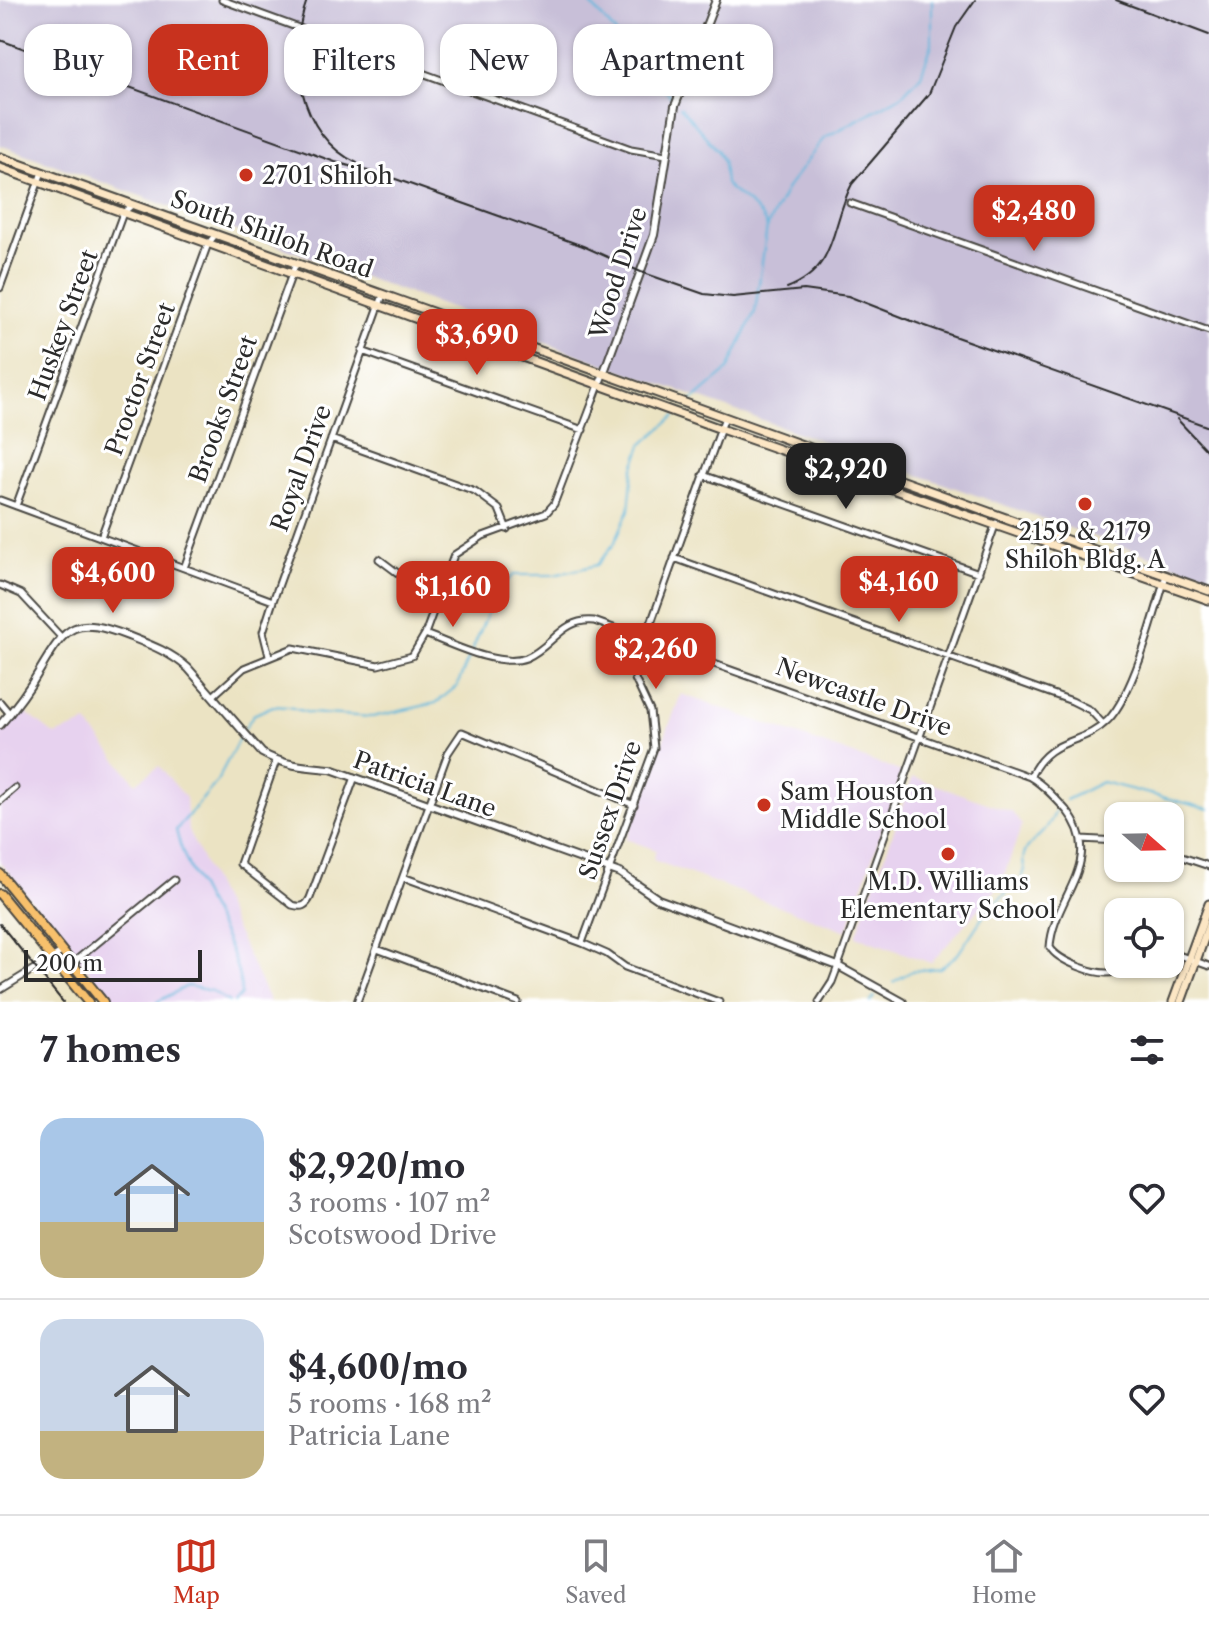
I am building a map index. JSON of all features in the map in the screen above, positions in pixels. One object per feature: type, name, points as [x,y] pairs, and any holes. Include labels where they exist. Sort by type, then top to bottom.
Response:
[{"type":"main road","name":"South Shiloh Road","points":[[0,157],[1209,591]]},
{"type":"main road","name":"South Shiloh Road","points":[[0,168],[599,386],[1209,600]]},
{"type":"main road","points":[[0,874],[103,1002]]},
{"type":"main road","points":[[0,894],[88,1002]]},
{"type":"main road","points":[[1181,1002],[1209,904]]},
{"type":"main road","points":[[1173,1002],[1209,925]]},
{"type":"street","points":[[222,0],[631,149],[666,155]]},
{"type":"street","name":"Wood Drive","points":[[604,372],[654,235],[675,106],[716,0]]},
{"type":"street","points":[[0,288],[42,172]]},
{"type":"street","points":[[850,203],[1209,331]]},
{"type":"street","name":"Huskey Street","points":[[16,506],[123,213],[132,205]]},
{"type":"street","name":"Proctor Street","points":[[101,537],[208,244],[216,234]]},
{"type":"street","name":"Brooks Street","points":[[184,568],[296,263]]},
{"type":"street","name":"Royal Drive","points":[[269,656],[263,632],[383,295]]},
{"type":"street","points":[[362,351],[583,430]]},
{"type":"street","points":[[213,696],[244,668],[293,648],[378,665],[412,656],[425,634],[454,555],[483,536],[546,513],[554,504],[604,372]]},
{"type":"street","name":"Sussex Drive","points":[[582,943],[654,748],[650,711],[635,679],[646,638],[725,417]]},
{"type":"street","points":[[331,439],[475,491],[499,509],[507,529]]},
{"type":"street","points":[[703,475],[979,573]]},
{"type":"street","points":[[0,500],[273,601]]},
{"type":"street","points":[[819,1002],[838,966],[999,514]]},
{"type":"street","points":[[674,558],[1082,705],[1103,724]]},
{"type":"street","points":[[379,559],[407,580],[440,593]]},
{"type":"street","points":[[1030,777],[1038,761],[1051,749],[1103,724],[1121,703],[1166,575]]},
{"type":"street","points":[[0,585],[21,594],[61,637]]},
{"type":"street","name":"Newcastle Drive","points":[[425,634],[506,661],[524,659],[561,629],[585,620],[646,638],[1030,777],[1062,806],[1077,825],[1081,839]]},
{"type":"street","points":[[0,725],[21,701],[61,637],[83,626],[99,626],[176,657],[262,753],[276,761],[240,864],[292,905],[300,907],[307,905],[310,898],[355,777]]},
{"type":"street","points":[[0,702],[10,714]]},
{"type":"street","points":[[357,1002],[453,741],[462,732],[634,805]]},
{"type":"street","name":"Patricia Lane","points":[[276,761],[291,766],[331,769],[610,869],[658,899],[838,966],[898,1001]]},
{"type":"street","points":[[0,801],[15,788]]},
{"type":"street","points":[[1104,840],[1081,839],[1080,863],[1050,941],[1053,952],[1066,961],[1104,972]]},
{"type":"street","points":[[1184,858],[1209,866]]},
{"type":"street","points":[[403,877],[582,943],[607,954],[625,967],[719,1002]]},
{"type":"street","points":[[62,971],[174,880]]},
{"type":"street","points":[[377,949],[518,1002]]},
{"type":"street","points":[[0,990],[63,951]]},
{"type":"street","points":[[1184,957],[1209,966]]},
{"type":"shaded area","points":[[0,0],[1209,0],[1209,577],[631,374],[0,145]]},
{"type":"shaded area","name":"Sam Houston Middle School","points":[[681,694],[902,772],[847,931],[653,860],[656,850],[626,839]]},
{"type":"shaded area","points":[[24,711],[55,735],[87,723],[136,783],[159,766],[186,798],[188,830],[270,1002],[114,1002],[0,862],[0,722]]},
{"type":"shaded area","name":"M.D. Williams Elementary School","points":[[913,777],[1012,812],[1022,825],[1001,884],[931,963],[856,936]]},
{"type":"waterway","points":[[587,0],[672,98]]},
{"type":"waterway","points":[[692,401],[728,370],[755,312],[767,227],[787,188],[824,138],[901,96],[921,75],[932,44],[932,0]]},
{"type":"waterway","points":[[680,107],[718,151],[723,162],[725,184],[754,208],[767,227]]},
{"type":"waterway","points":[[245,728],[253,715],[273,706],[309,713],[372,717],[436,703],[457,686],[498,589],[514,575],[554,575],[597,565],[614,544],[629,510],[633,470],[642,445],[675,416]]},
{"type":"waterway","points":[[234,1002],[241,995],[233,957],[191,871],[176,830],[216,783],[242,733]]},
{"type":"waterway","points":[[1066,800],[1102,782],[1209,809]]},
{"type":"waterway","points":[[893,982],[912,971],[940,968],[958,954],[988,909],[1021,880],[1026,851],[1047,827],[1056,810]]},
{"type":"waterway","points":[[157,1002],[187,986],[212,991],[229,1002]]},
{"type":"waterway","points":[[870,1002],[874,997]]},
{"type":"railway","points":[[307,0],[298,45],[302,92],[321,134],[337,150],[357,163]]},
{"type":"railway","points":[[787,288],[804,279],[825,257],[852,184],[929,94],[956,27],[975,0]]},
{"type":"railway","points":[[1116,0],[1209,35]]},
{"type":"railway","points":[[0,40],[335,162],[390,177],[583,246],[641,272],[704,294],[733,297],[804,290],[848,296],[1209,427]]},
{"type":"railway","points":[[1177,419],[1209,453]]},
{"type":"railway","points":[[0,924],[63,1002]]},
{"type":"place","name":"2701 Shiloh","points":[[246,175]]},
{"type":"place","name":"2159 & 2179 Shiloh Bldg. A","points":[[1085,504]]},
{"type":"place","name":"Sam Houston Middle School","points":[[764,805]]},
{"type":"place","name":"M.D. Williams Elementary School","points":[[948,854]]}]
